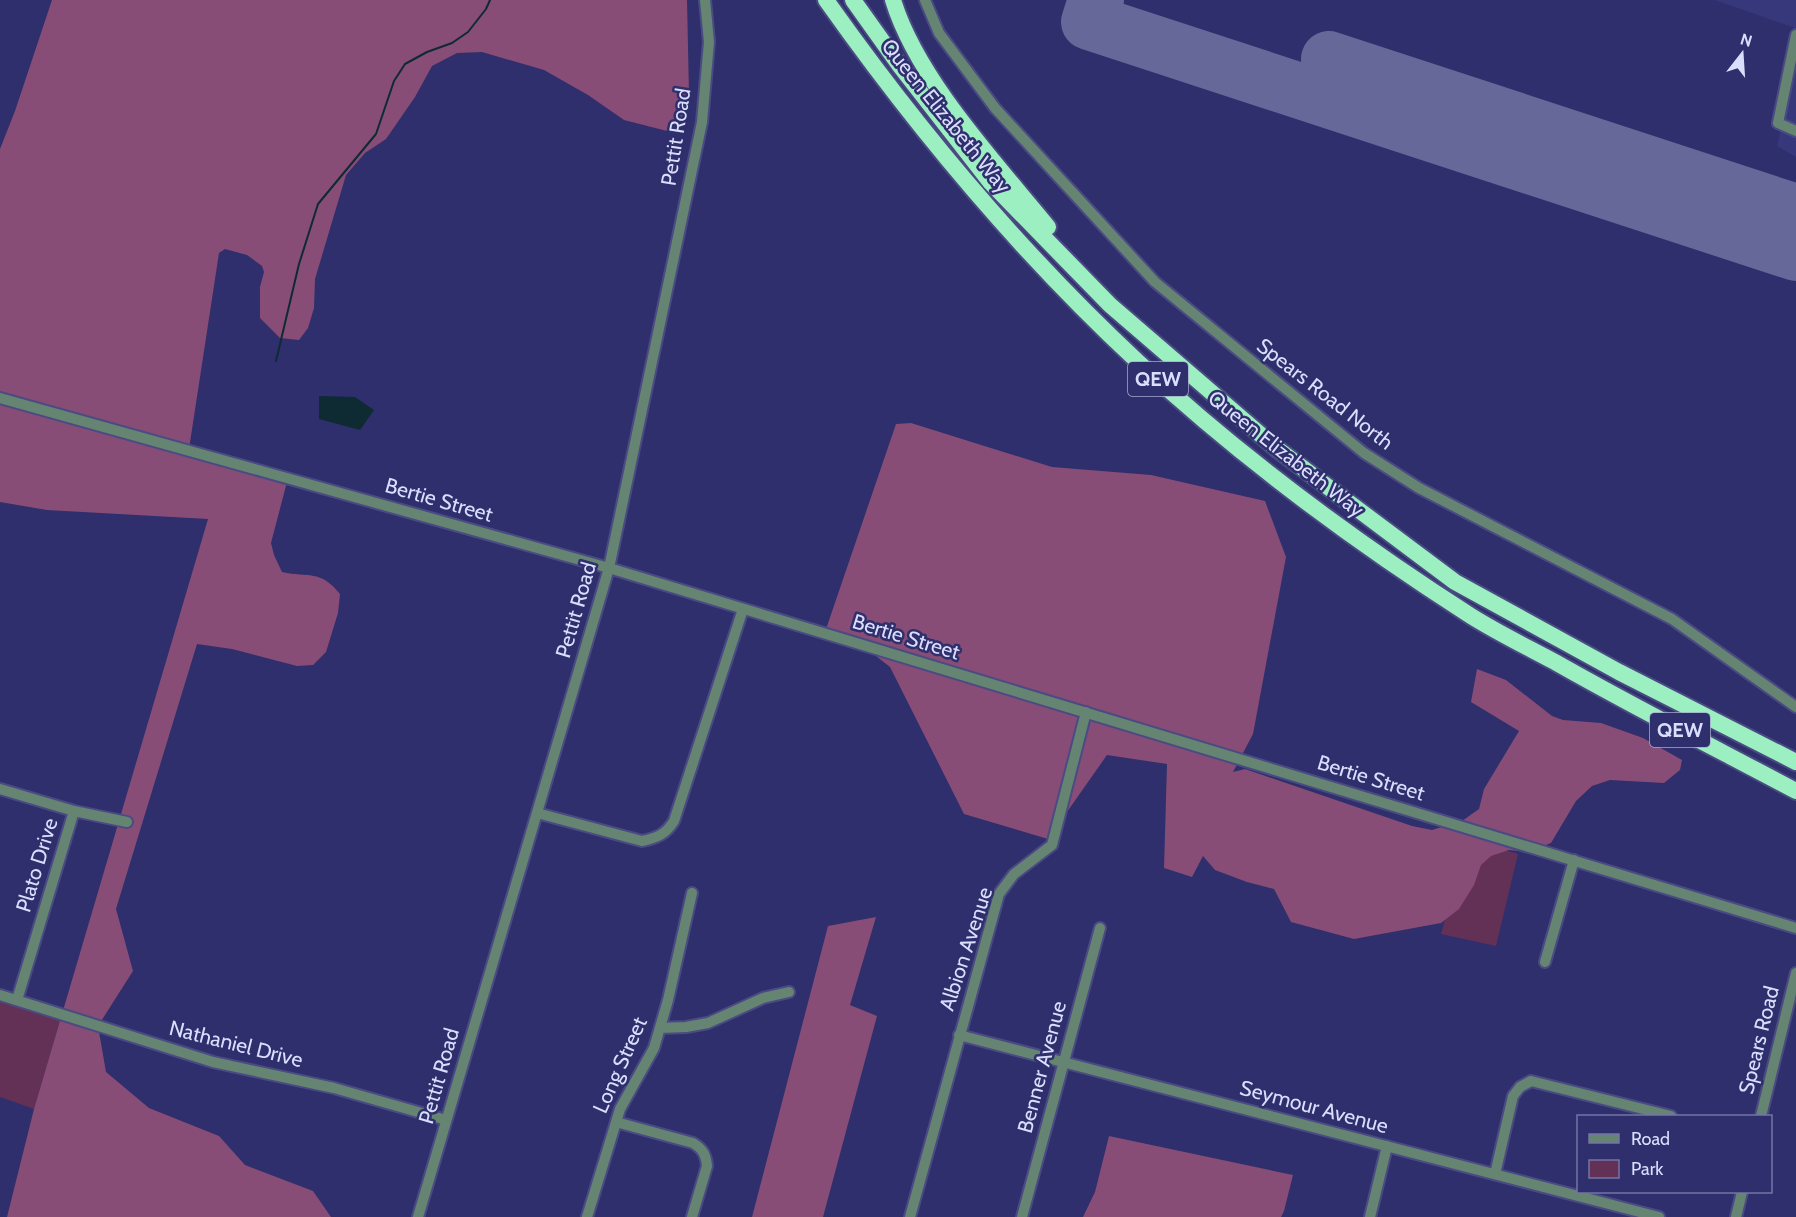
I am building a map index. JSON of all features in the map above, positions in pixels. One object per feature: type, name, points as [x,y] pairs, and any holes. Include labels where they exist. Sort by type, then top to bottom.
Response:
[{"type":"highway","name":"Queen Elizabeth Way","points":[[853,0],[900,66],[991,183],[1110,305],[1276,448],[1455,582],[1619,672],[1796,762]]},
{"type":"highway","points":[[893,0],[899,21],[956,113],[1110,305]]},
{"type":"highway","name":"Queen Elizabeth Way","points":[[827,1],[942,153],[1037,261],[1137,361],[1245,454],[1359,539],[1473,617],[1796,791]]},
{"type":"street","name":"Pettit Road","points":[[418,1217],[609,568],[702,122],[709,42],[705,0]]},
{"type":"street","name":"Spears Road North","points":[[925,0],[939,33],[995,108],[1155,282],[1364,453],[1419,488],[1671,619],[1796,707]]},
{"type":"street","points":[[1796,36],[1778,123],[1796,130]]},
{"type":"street","name":"Bertie Street","points":[[0,398],[609,568],[1796,927]]},
{"type":"street","points":[[537,813],[642,841],[657,838],[668,830],[674,821],[743,609]]},
{"type":"street","name":"Albion Avenue","points":[[910,1217],[999,894],[1014,874],[1053,845],[1086,712]]},
{"type":"street","points":[[0,789],[74,811],[127,822]]},
{"type":"street","name":"Plato Drive","points":[[17,1000],[74,811]]},
{"type":"street","points":[[1545,962],[1574,860]]},
{"type":"street","name":"Long Street","points":[[587,1217],[616,1122],[626,1097],[654,1048],[668,1000],[692,893]]},
{"type":"street","name":"Benner Avenue","points":[[1023,1217],[1100,928]]},
{"type":"street","name":"Spears Road","points":[[1761,1115],[1796,972]]},
{"type":"street","points":[[660,1028],[708,1023],[763,998],[789,992]]},
{"type":"street","name":"Nathaniel Drive","points":[[0,995],[213,1062],[334,1088],[446,1120]]},
{"type":"street","name":"Seymour Avenue","points":[[959,1035],[1659,1217]]},
{"type":"street","points":[[1495,1174],[1513,1096],[1520,1087],[1531,1081],[1667,1115]]},
{"type":"street","points":[[616,1122],[693,1143],[702,1150],[707,1159],[707,1166],[692,1217]]},
{"type":"street","points":[[1370,1217],[1387,1146]]},
{"type":"street","points":[[1736,1217],[1742,1193]]},
{"type":"shaded area","points":[[52,0],[687,0],[689,94],[683,119],[671,132],[624,120],[588,95],[544,70],[482,52],[457,53],[432,66],[415,97],[386,139],[365,153],[346,175],[315,279],[314,308],[308,328],[299,340],[280,338],[260,318],[260,287],[264,272],[262,266],[247,255],[225,249],[219,253],[189,449],[287,482],[271,543],[274,555],[282,572],[314,576],[333,586],[340,594],[338,613],[326,652],[313,665],[297,666],[232,649],[197,644],[116,909],[133,971],[98,1026],[106,1072],[149,1108],[219,1136],[245,1165],[313,1191],[331,1217],[7,1217],[34,1109],[208,519],[47,510],[0,502],[0,149]]},
{"type":"shaded area","points":[[1715,0],[1796,0],[1796,28],[1795,28]]},
{"type":"shaded area","points":[[1796,63],[1796,157],[1777,146]]},
{"type":"shaded area","points":[[911,423],[1052,467],[1151,475],[1265,501],[1286,557],[1253,734],[1233,772],[1245,769],[1412,826],[1432,830],[1462,821],[1479,809],[1484,789],[1519,731],[1471,702],[1477,669],[1506,680],[1552,716],[1563,720],[1601,723],[1643,738],[1682,760],[1680,770],[1664,783],[1610,780],[1592,786],[1576,801],[1551,843],[1528,852],[1509,850],[1491,856],[1481,865],[1474,885],[1459,909],[1441,923],[1354,939],[1291,922],[1274,889],[1215,870],[1203,856],[1192,877],[1164,868],[1167,764],[1107,755],[1048,839],[964,814],[890,667],[867,649],[824,635],[896,424]]},
{"type":"shaded area","points":[[876,917],[850,1005],[877,1016],[823,1217],[752,1217],[828,926]]},
{"type":"shaded area","points":[[1109,1136],[1293,1175],[1284,1211],[1281,1217],[1083,1217],[1095,1192]]},
{"type":"green space","points":[[1467,838],[1518,854],[1496,946],[1441,934]]},
{"type":"green space","points":[[0,1000],[61,1018],[34,1109],[0,1097]]},
{"type":"water","points":[[319,396],[355,397],[374,410],[360,430],[319,419]]},
{"type":"waterway","points":[[276,361],[299,264],[318,204],[376,134],[394,81],[405,64],[427,52],[452,43],[468,32],[486,9],[490,0]]},
{"type":"runway","points":[[1096,0],[1089,22],[1796,253]]},
{"type":"runway","points":[[1329,59],[1796,212]]}]
